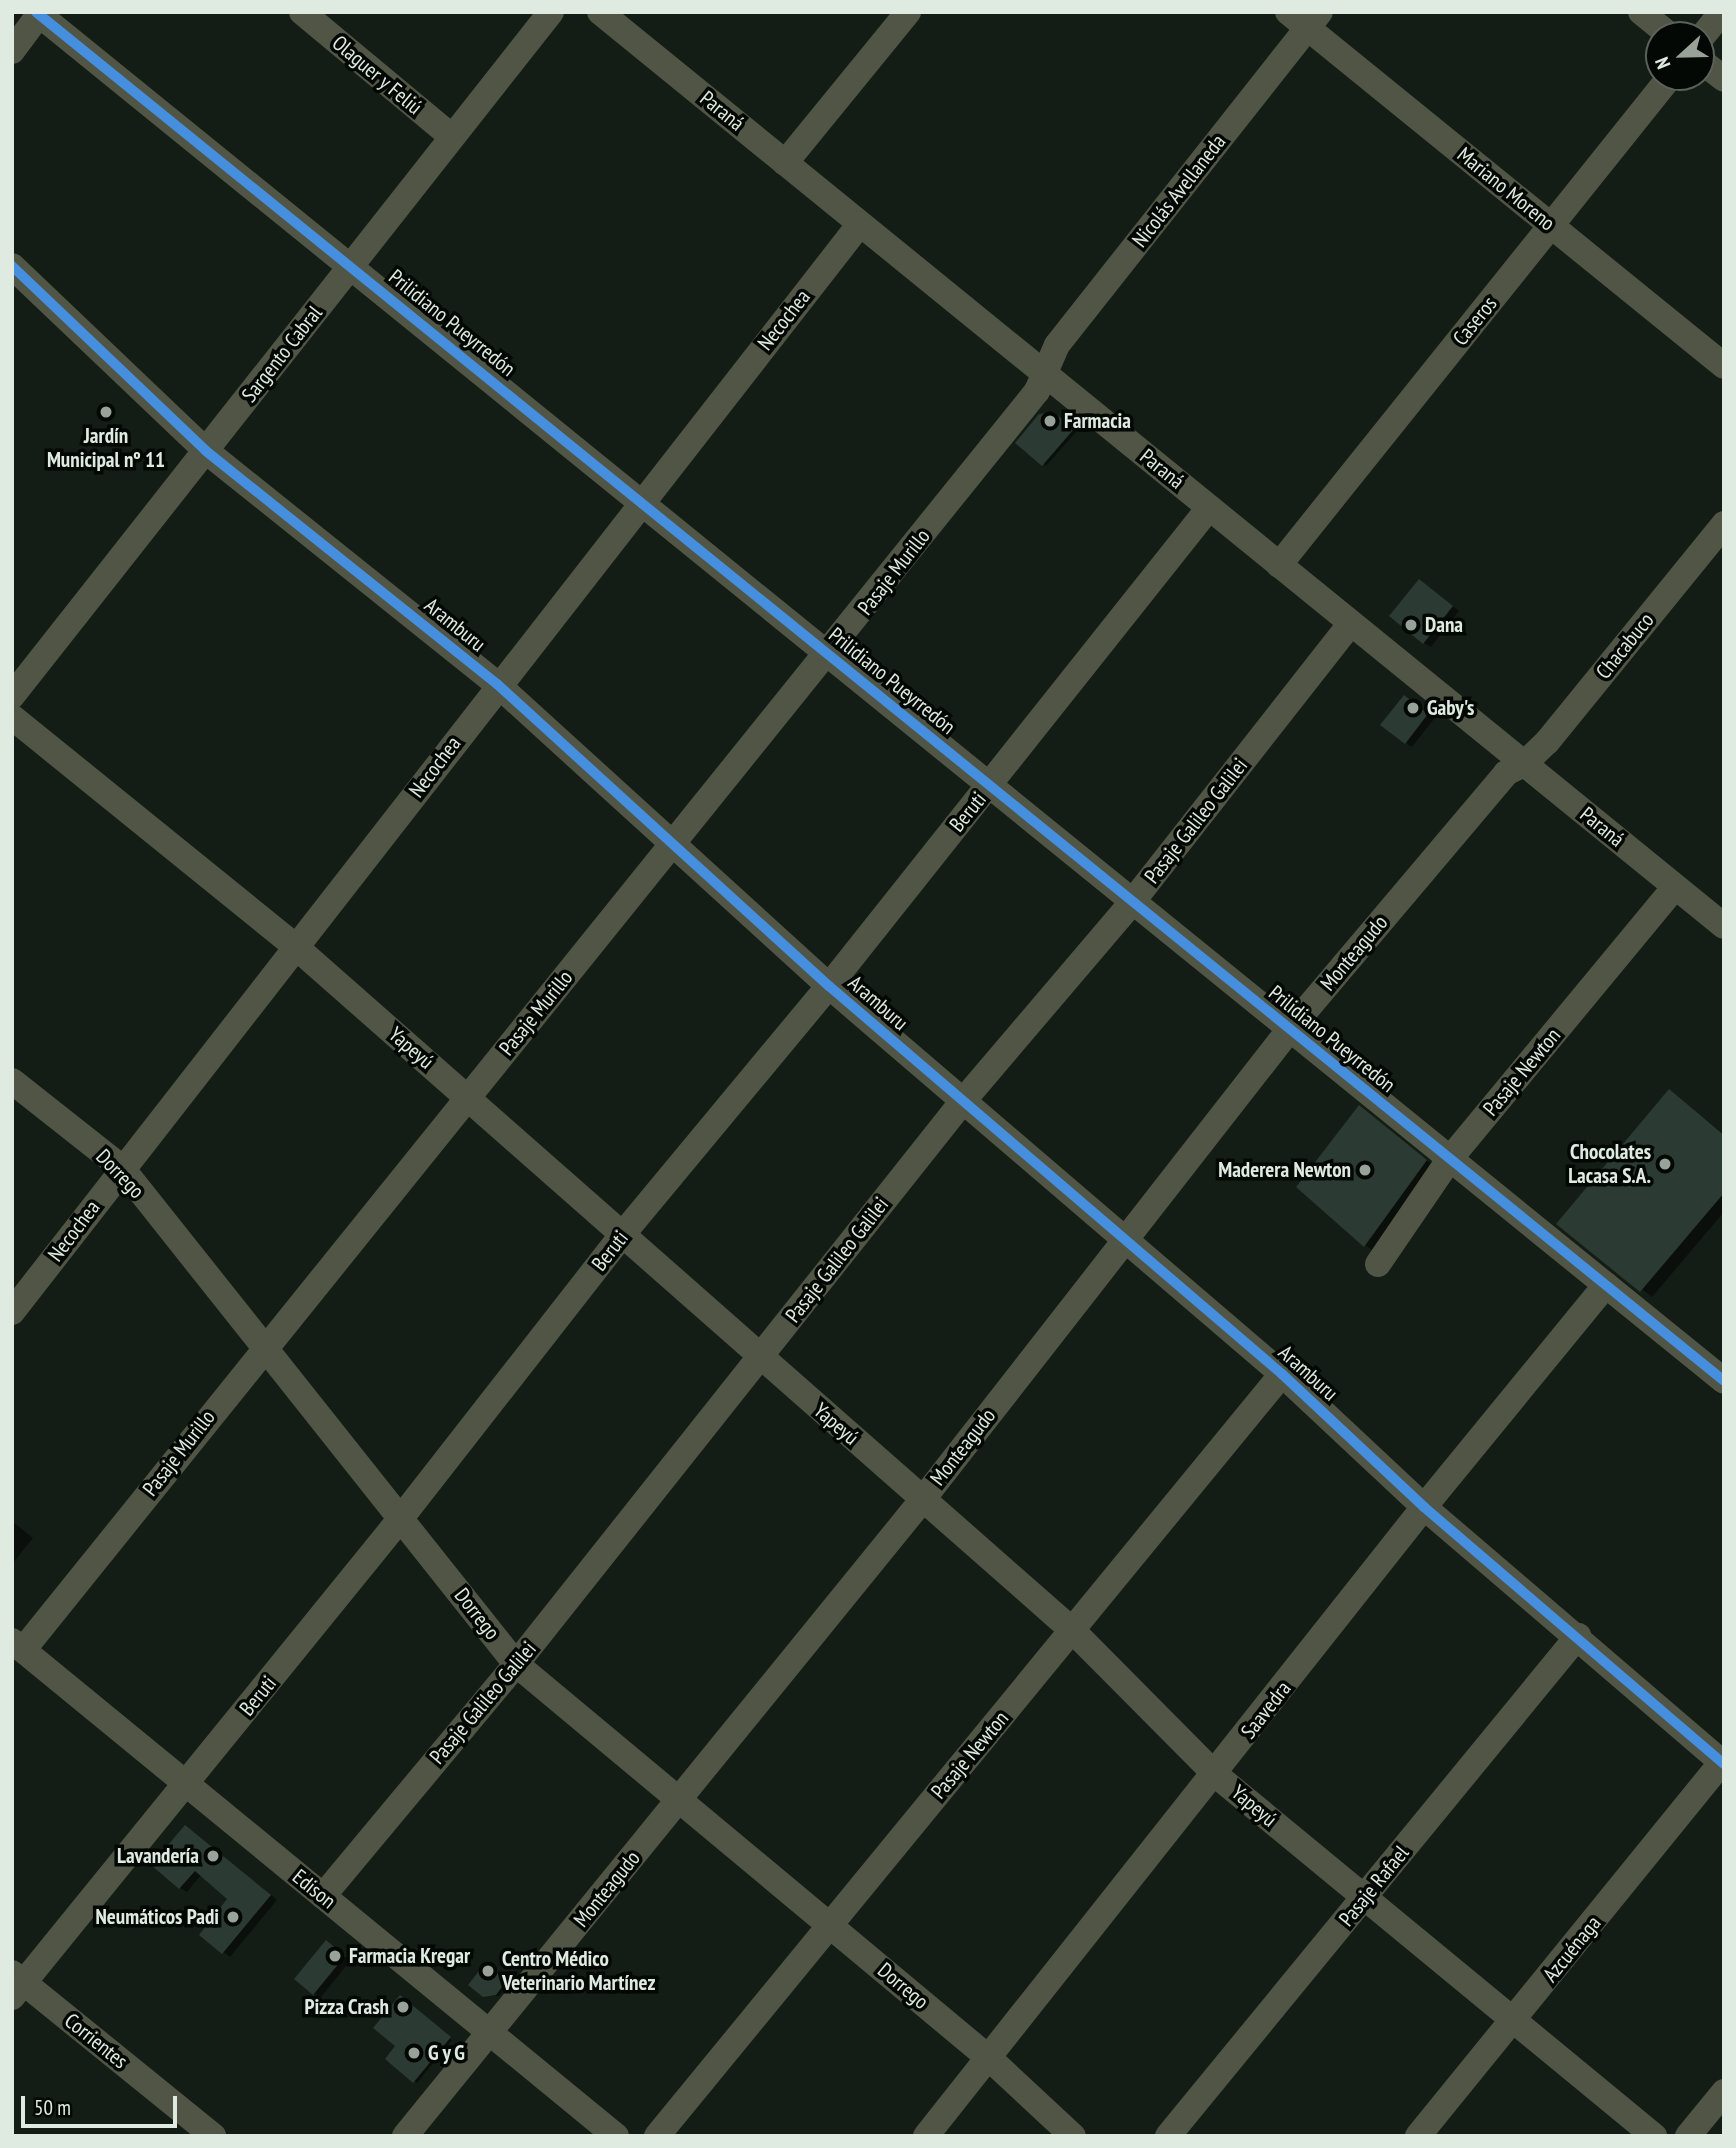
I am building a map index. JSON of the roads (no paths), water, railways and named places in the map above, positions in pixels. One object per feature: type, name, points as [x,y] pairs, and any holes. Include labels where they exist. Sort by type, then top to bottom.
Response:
[{"type":"street","name":"Olaguer y Feliú","points":[[302,12],[452,137]]},
{"type":"street","name":"Sargento Cabral","points":[[12,696],[551,12]]},
{"type":"street","name":"Paraná","points":[[600,12],[1724,926]]},
{"type":"street","points":[[785,163],[908,12]]},
{"type":"street","points":[[12,51],[38,13]]},
{"type":"street","name":"Prilidiano Pueyrredón","points":[[38,13],[1724,1381]]},
{"type":"street","name":"Mariano Moreno","points":[[1305,18],[1551,226],[1724,366]]},
{"type":"street","name":"Nicolás Avellaneda","points":[[1045,373],[1057,345],[1305,18]]},
{"type":"street","name":"Caseros","points":[[1279,565],[1659,91]]},
{"type":"street","name":"Necochea","points":[[12,1312],[121,1168],[298,948],[498,684],[860,224]]},
{"type":"street","name":"Aramburu","points":[[12,266],[206,451],[498,684],[674,841],[829,986],[1282,1374],[1423,1507],[1723,1761]]},
{"type":"street","name":"Pasaje Murillo","points":[[18,1645],[829,654],[1037,391],[1045,373]]},
{"type":"street","name":"Beruti","points":[[16,1984],[186,1784],[401,1518],[622,1235],[829,986],[1209,508]]},
{"type":"street","name":"Chacabuco","points":[[1524,764],[1724,524]]},
{"type":"street","name":"Pasaje Galileo Galilei","points":[[323,1896],[516,1664],[963,1101],[1133,901],[1351,623]]},
{"type":"street","name":"Yapeyú","points":[[12,717],[298,948],[759,1358],[1073,1631],[1216,1775],[1654,2136]]},
{"type":"street","name":"Monteagudo","points":[[405,2136],[923,1499],[1290,1029],[1506,773],[1524,764]]},
{"type":"street","name":"Pasaje Newton","points":[[1378,1264],[1449,1160],[1675,887]]},
{"type":"street","name":"Dorrego","points":[[12,1081],[121,1168],[516,1664],[990,2059],[1073,2136]]},
{"type":"street","name":"Saavedra","points":[[926,2136],[1216,1775],[1423,1507],[1606,1285]]},
{"type":"street","name":"Pasaje Newton","points":[[657,2136],[1282,1374]]},
{"type":"street","name":"Pasaje Rafael","points":[[1168,2136],[1578,1636]]},
{"type":"street","name":"Edison","points":[[18,1645],[616,2136]]},
{"type":"street","name":"Azcuénaga","points":[[1418,2136],[1514,2022],[1723,1761]]},
{"type":"street","name":"Corrientes","points":[[16,1984],[213,2136]]},
{"type":"street","points":[[1688,2136],[1724,2092]]},
{"type":"place","name":"Jardín Municipal nº 11","points":[[106,412]]},
{"type":"place","name":"Farmacia","points":[[1050,421]]},
{"type":"place","name":"Dana","points":[[1411,625]]},
{"type":"place","name":"Gaby's","points":[[1413,708]]},
{"type":"place","name":"Chocolates Lacasa S.A.","points":[[1665,1164]]},
{"type":"place","name":"Maderera Newton","points":[[1365,1170]]},
{"type":"place","name":"Lavandería","points":[[213,1856]]},
{"type":"place","name":"Neumáticos Padi","points":[[233,1917]]},
{"type":"place","name":"Farmacia Kregar","points":[[335,1956]]},
{"type":"place","name":"Centro Médico Veterinario Martínez","points":[[488,1971]]},
{"type":"place","name":"Pizza Crash","points":[[403,2007]]},
{"type":"place","name":"G y G","points":[[414,2053]]}]
